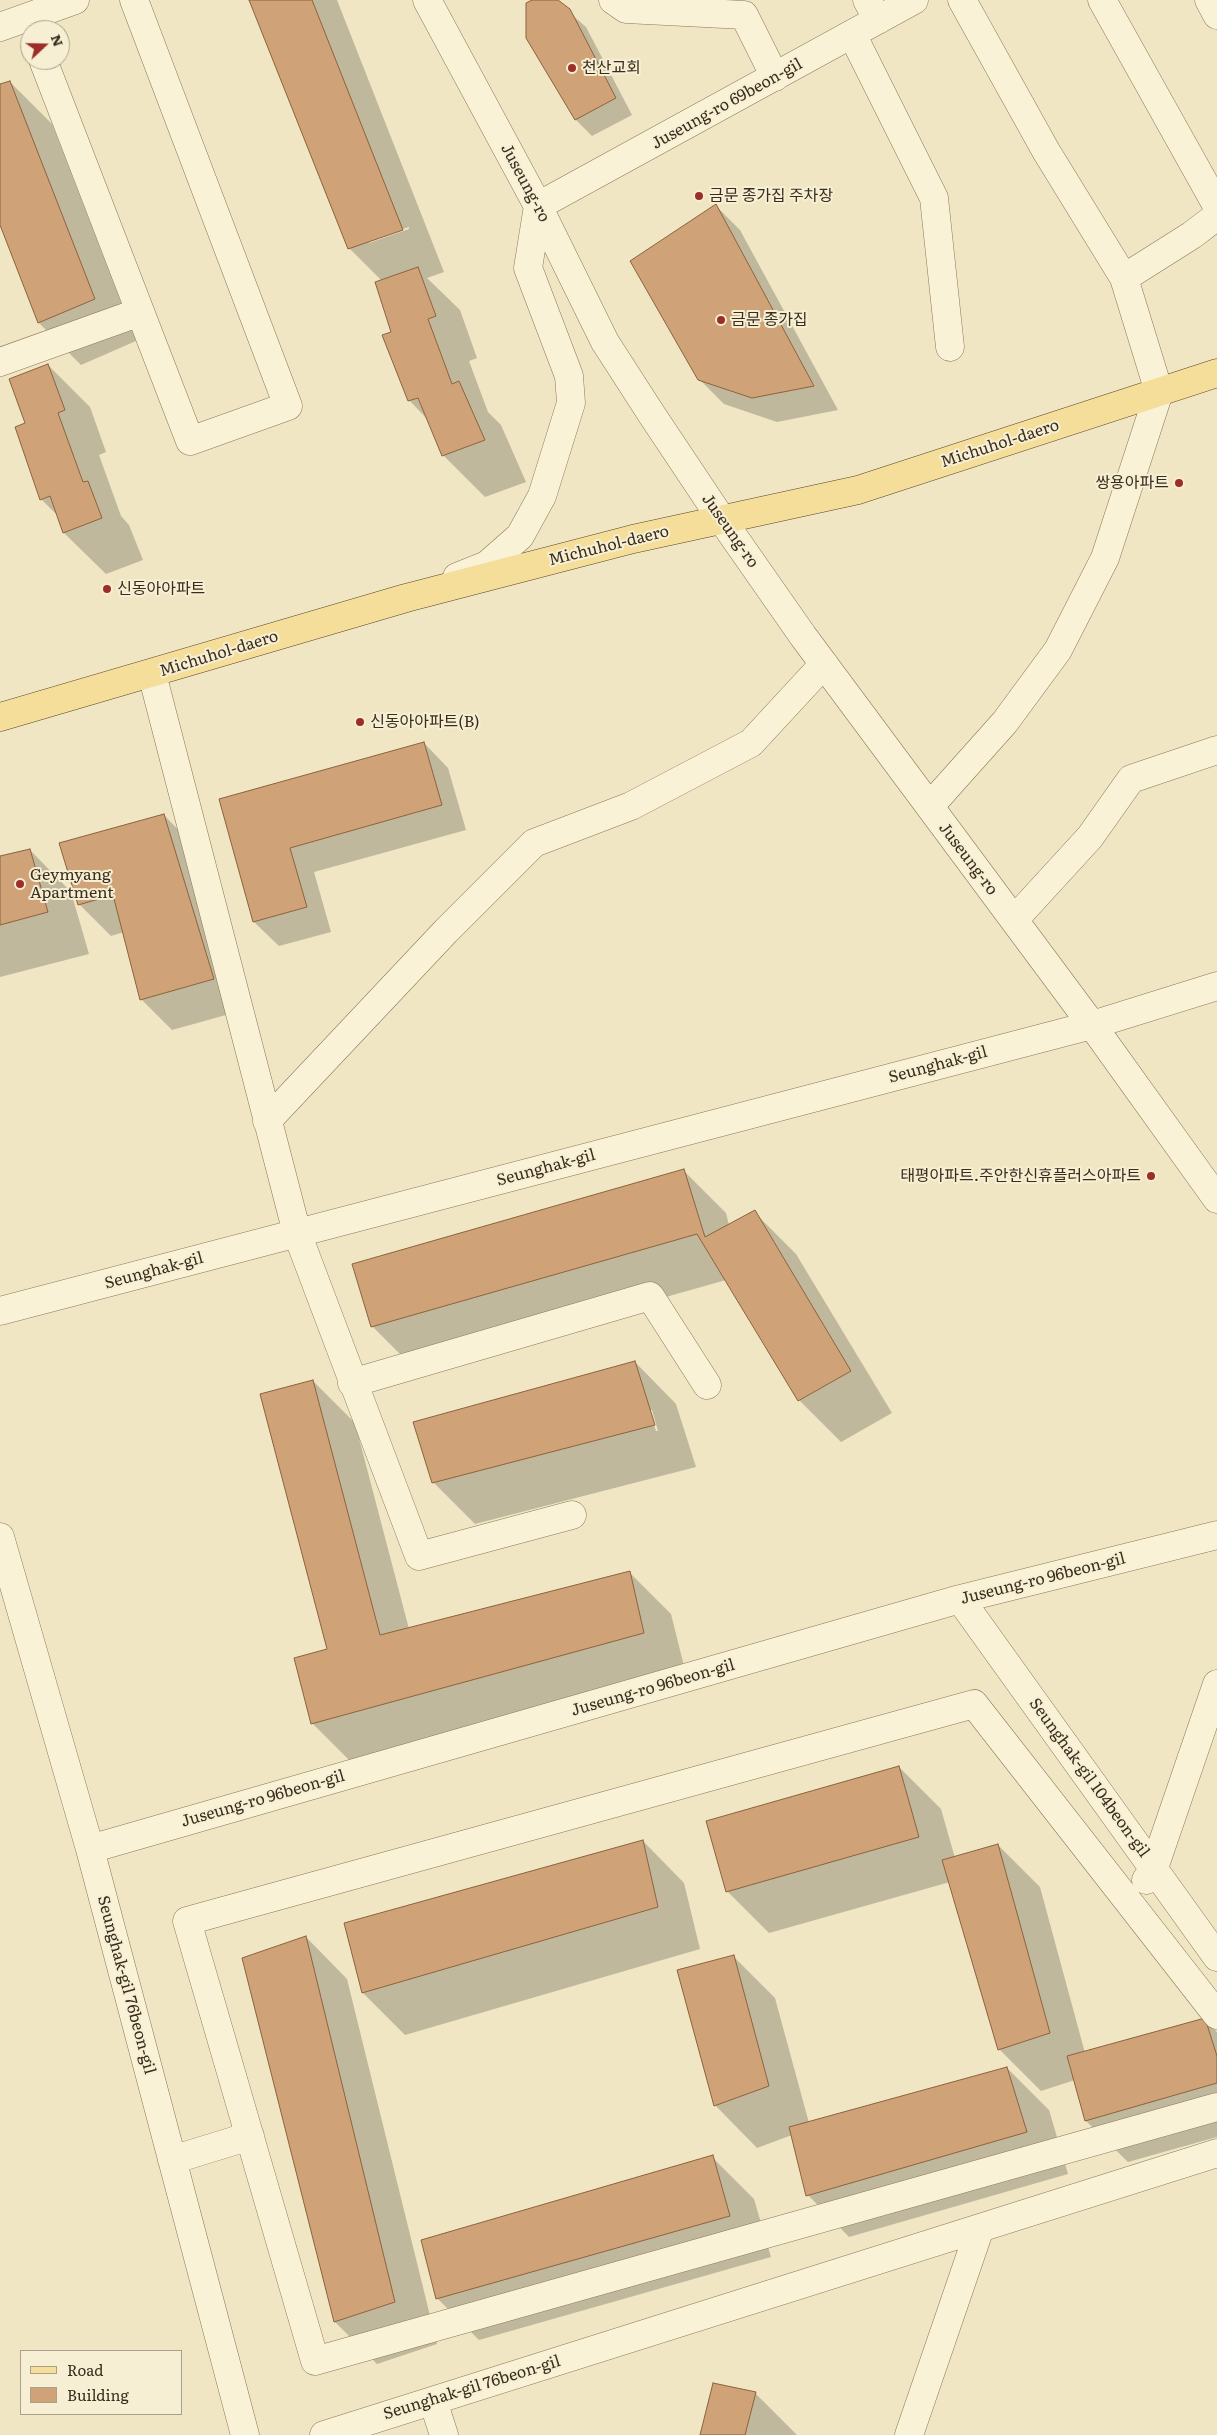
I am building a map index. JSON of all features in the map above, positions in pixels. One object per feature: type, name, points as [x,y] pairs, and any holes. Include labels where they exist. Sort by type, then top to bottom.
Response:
[{"type":"main road","name":"Michuhol-daero","points":[[0,717],[406,598],[633,539],[858,490],[1217,374]]},
{"type":"street","points":[[0,27],[26,16],[75,0]]},
{"type":"street","points":[[47,70],[190,441],[288,406],[134,0]]},
{"type":"street","name":"Juseung-ro","points":[[427,0],[538,206],[605,342],[722,520],[824,664],[1092,1025],[1217,1199]]},
{"type":"street","points":[[613,0],[626,9],[745,8],[776,77]]},
{"type":"street","name":"Juseung-ro 69beon-gil","points":[[538,206],[852,34],[873,10],[914,0]]},
{"type":"street","points":[[930,806],[1005,722],[1058,650],[1105,558],[1159,392],[1124,278],[1046,151],[962,0]]},
{"type":"street","points":[[1102,0],[1217,206]]},
{"type":"street","points":[[1209,0],[1217,14]]},
{"type":"street","points":[[852,34],[934,198],[950,347]]},
{"type":"street","points":[[406,598],[487,565],[520,536],[542,496],[571,403],[569,376],[528,268],[538,206]]},
{"type":"street","points":[[1124,278],[1192,235],[1217,216]]},
{"type":"street","points":[[0,362],[140,312]]},
{"type":"street","points":[[267,1122],[446,931],[534,843],[631,806],[751,743],[824,664]]},
{"type":"street","points":[[152,674],[267,1122],[298,1233],[352,1383],[419,1556],[572,1515]]},
{"type":"street","points":[[1014,920],[1090,837],[1132,779],[1217,750]]},
{"type":"street","points":[[1092,1025],[1217,986]]},
{"type":"street","name":"Seunghak-gil","points":[[0,1311],[1092,1025]]},
{"type":"street","points":[[352,1383],[650,1296],[707,1386]]},
{"type":"street","name":"Juseung-ro 96beon-gil","points":[[90,1849],[960,1600],[1217,1535]]},
{"type":"street","name":"Seunghak-gil 76beon-gil","points":[[0,1537],[90,1849],[245,2435]]},
{"type":"street","name":"Seunghak-gil 104beon-gil","points":[[960,1600],[1217,1957]]},
{"type":"street","points":[[1130,1903],[1154,1868],[1217,1684]]},
{"type":"street","points":[[1217,2015],[974,1704],[187,1920],[315,2361],[1217,2107]]},
{"type":"street","points":[[172,2160],[250,2136]]},
{"type":"street","name":"Seunghak-gil 76beon-gil","points":[[324,2435],[1217,2153]]},
{"type":"street","points":[[909,2435],[980,2228]]},
{"type":"street","points":[[433,2401],[444,2435]]},
{"type":"building","points":[[249,0],[312,0],[403,230],[348,249]]},
{"type":"building","name":"천산교회","points":[[532,0],[558,0],[570,9],[616,98],[575,120],[526,38],[526,3]]},
{"type":"building","points":[[10,81],[95,299],[38,323],[0,225],[0,84]]},
{"type":"building","name":"금문 종가집","points":[[716,204],[814,386],[752,398],[698,380],[630,261]]},
{"type":"building","points":[[418,267],[436,316],[428,319],[452,384],[459,381],[485,440],[442,456],[418,398],[408,401],[382,335],[391,332],[375,282]]},
{"type":"building","points":[[48,364],[65,410],[58,413],[83,482],[88,481],[102,518],[63,533],[50,496],[40,500],[15,427],[25,423],[9,379]]},
{"type":"building","points":[[424,742],[442,805],[290,848],[307,907],[253,922],[219,799]]},
{"type":"building","points":[[164,814],[214,979],[140,1000],[113,895],[78,905],[59,843]]},
{"type":"building","name":"Geymyang Apartment","points":[[30,849],[48,912],[0,925],[0,856]]},
{"type":"building","points":[[684,1169],[705,1237],[755,1210],[851,1371],[798,1401],[697,1234],[371,1327],[352,1264]]},
{"type":"building","points":[[635,1361],[655,1425],[432,1483],[413,1422]]},
{"type":"building","points":[[313,1380],[380,1635],[630,1571],[644,1633],[311,1724],[294,1658],[327,1649],[260,1394]]},
{"type":"building","points":[[899,1766],[919,1837],[726,1892],[706,1821]]},
{"type":"building","points":[[643,1840],[658,1907],[362,1993],[344,1923]]},
{"type":"building","points":[[998,1844],[1050,2033],[998,2050],[942,1860]]},
{"type":"building","points":[[306,1936],[395,2302],[334,2322],[242,1958]]},
{"type":"building","points":[[734,1955],[769,2086],[714,2106],[677,1970]]},
{"type":"building","points":[[1205,2018],[1217,2056],[1217,2083],[1085,2121],[1067,2056]]},
{"type":"building","points":[[1007,2067],[1027,2132],[806,2196],[789,2127]]},
{"type":"building","points":[[713,2155],[730,2216],[436,2299],[421,2240]]},
{"type":"building","points":[[713,2383],[756,2392],[745,2435],[700,2435]]},
{"type":"place","name":"천산교회","points":[[572,68]]},
{"type":"place","name":"금문 종가집 주차장","points":[[699,196]]},
{"type":"place","name":"금문 종가집","points":[[721,320]]},
{"type":"place","name":"쌍용아파트","points":[[1179,483]]},
{"type":"place","name":"신동아아파트","points":[[107,589]]},
{"type":"place","name":"신동아아파트(B)","points":[[360,722]]},
{"type":"place","name":"Geymyang Apartment","points":[[20,884]]},
{"type":"place","name":"태평아파트.주안한신휴플러스아파트","points":[[1151,1176]]}]
